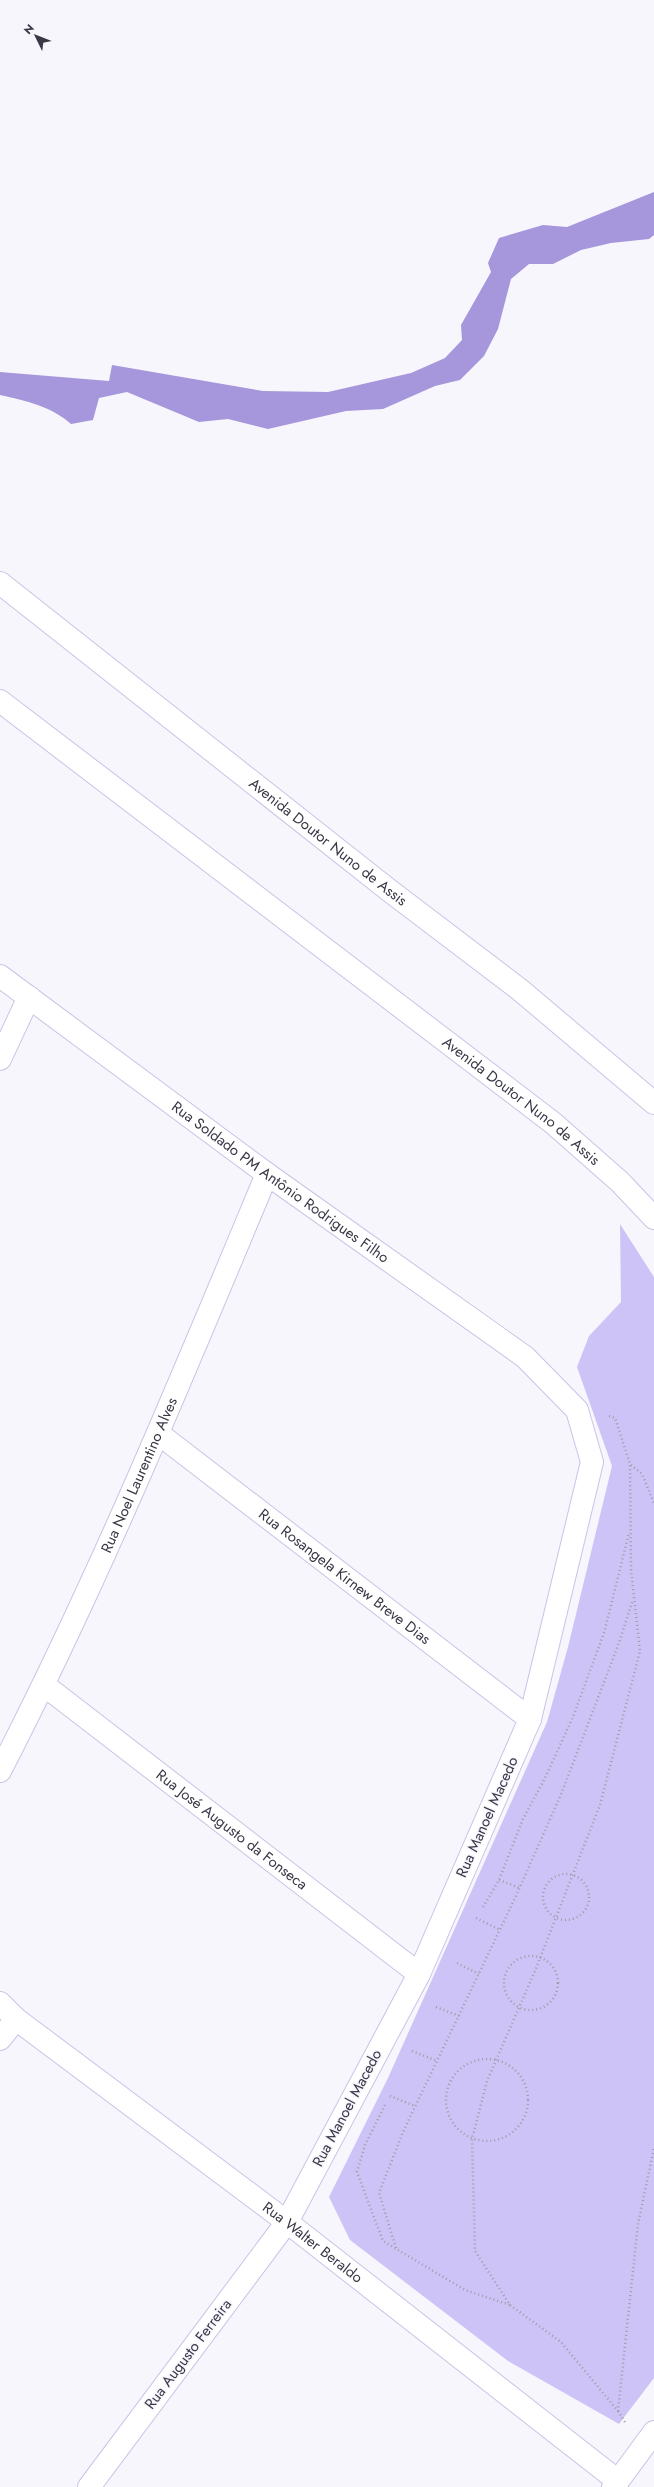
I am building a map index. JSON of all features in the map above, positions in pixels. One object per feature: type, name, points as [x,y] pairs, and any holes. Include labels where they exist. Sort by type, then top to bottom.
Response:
[{"type":"street","name":"Avenida Doutor Nuno de Assis","points":[[0,582],[390,891],[519,989],[654,1103]]},
{"type":"street","name":"Avenida Doutor Nuno de Assis","points":[[0,701],[553,1123],[620,1182],[654,1218]]},
{"type":"street","name":"Rua Soldado PM Antônio Rodrigues Filho","points":[[0,976],[268,1174],[525,1357],[559,1390]]},
{"type":"street","points":[[0,1059],[29,997]]},
{"type":"street","name":"Rua Noel Laurentino Alves","points":[[0,1771],[44,1685],[159,1434],[268,1174]]},
{"type":"street","name":"Rua Manoel Macedo","points":[[287,2222],[419,1974],[530,1719],[592,1462],[577,1410],[559,1390]]},
{"type":"street","name":"Rua Rosangela Kirnew Breve Dias","points":[[159,1434],[530,1719]]},
{"type":"street","name":"Rua José Augusto da Fonseca","points":[[44,1685],[419,1974]]},
{"type":"street","name":"Rua Walter Beraldo","points":[[0,2003],[16,2019],[287,2222],[616,2484]]},
{"type":"street","points":[[0,2039],[16,2019]]},
{"type":"street","name":"Rua Augusto Ferreira","points":[[89,2487],[287,2222]]},
{"type":"street","points":[[616,2484],[654,2432]]},
{"type":"path","points":[[510,2305],[475,2251],[472,2139],[487,2081],[540,1958],[600,1805],[640,1651],[631,1570],[630,1464],[642,1474],[654,1503]]},
{"type":"path","points":[[474,1925],[476,1918],[499,1880],[523,1819],[545,1778],[574,1717],[604,1633],[630,1529]]},
{"type":"path","points":[[396,2249],[379,2192],[415,2106],[520,1888],[565,1784],[619,1643],[634,1597]]},
{"type":"path","points":[[573,1874],[585,1883],[589,1898],[588,1905],[584,1912],[571,1920],[556,1918],[545,1908],[543,1892],[546,1885],[557,1875],[573,1874]]},
{"type":"path","points":[[499,1880],[520,1888]]},
{"type":"path","points":[[476,1918],[500,1930]]},
{"type":"path","points":[[454,1969],[460,1957]]},
{"type":"path","points":[[522,1958],[540,1958],[554,1969],[558,1985],[556,1994],[545,2007],[536,2010],[519,2008],[507,1995],[505,1977],[508,1969],[522,1958]]},
{"type":"path","points":[[457,1963],[479,1974]]},
{"type":"path","points":[[432,2013],[438,2000]]},
{"type":"path","points":[[435,2006],[459,2016]]},
{"type":"path","points":[[409,2055],[415,2044]]},
{"type":"path","points":[[412,2050],[437,2062]]},
{"type":"path","points":[[483,2059],[497,2060],[514,2070],[526,2085],[529,2099],[527,2112],[521,2125],[511,2134],[498,2140],[485,2142],[472,2139],[460,2132],[451,2121],[447,2108],[446,2094],[450,2081],[458,2070],[470,2062],[483,2059]]},
{"type":"path","points":[[393,2090],[365,2145],[357,2172],[383,2241],[465,2290],[510,2305],[562,2342],[618,2410],[638,2224],[654,2148]]},
{"type":"path","points":[[390,2096],[415,2106]]},
{"type":"shaded area","points":[[654,192],[654,235],[649,239],[611,243],[581,250],[553,264],[529,264],[511,279],[498,329],[484,356],[460,380],[435,386],[383,409],[346,411],[268,429],[228,419],[199,422],[127,392],[99,398],[93,420],[71,424],[47,408],[0,395],[0,372],[109,381],[112,365],[263,391],[328,392],[411,373],[445,358],[462,340],[461,325],[491,272],[488,263],[499,238],[543,225],[567,227]]},
{"type":"shaded area","points":[[620,1224],[654,1277],[654,2378],[619,2424],[508,2361],[350,2240],[329,2197],[388,2078],[547,1722],[568,1647],[612,1466],[577,1367],[589,1336],[621,1302]]}]
